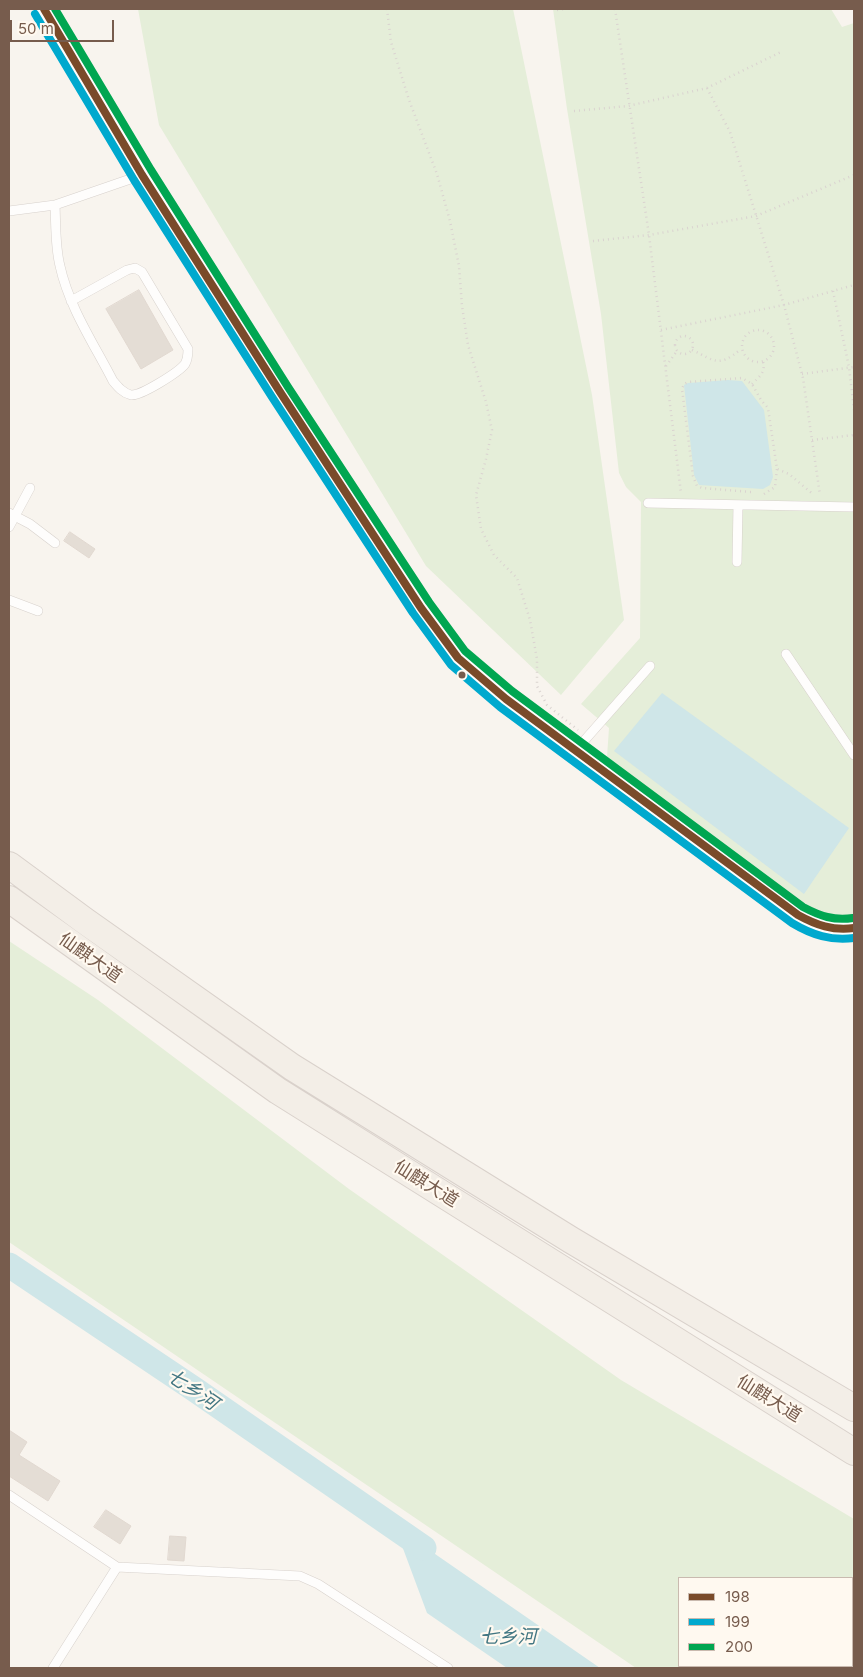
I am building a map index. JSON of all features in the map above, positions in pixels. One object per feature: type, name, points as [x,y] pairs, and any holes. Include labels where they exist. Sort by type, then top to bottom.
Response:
[{"type":"main road","name":"仙麒大道","points":[[9,864],[85,921],[292,1067],[571,1240],[854,1408]]},
{"type":"main road","name":"仙麒大道","points":[[9,900],[278,1091],[854,1452]]},
{"type":"street","points":[[44,9],[142,175],[280,392],[421,608],[458,658],[506,699],[798,915],[816,926],[830,930],[854,928]]},
{"type":"lane","points":[[9,211],[55,205],[142,175]]},
{"type":"lane","points":[[55,205],[59,264],[71,301],[113,381],[120,390],[129,395],[138,395],[184,366],[188,358],[188,349],[142,272],[135,268],[127,270],[71,301]]},
{"type":"lane","points":[[9,527],[11,514],[30,488]]},
{"type":"lane","points":[[648,504],[854,507]]},
{"type":"lane","points":[[737,562],[738,505]]},
{"type":"lane","points":[[11,514],[30,524],[54,543]]},
{"type":"lane","points":[[9,600],[38,611]]},
{"type":"lane","points":[[786,654],[854,755]]},
{"type":"lane","points":[[576,750],[650,666]]},
{"type":"lane","points":[[9,1495],[117,1567],[300,1576],[318,1584],[448,1668]]},
{"type":"lane","points":[[53,1668],[117,1567]]},
{"type":"path","points":[[388,9],[391,42],[409,100],[437,174],[450,221],[459,266],[462,306],[468,344],[486,402],[492,430],[476,494],[481,529],[494,555],[517,578],[530,620],[537,659],[536,686],[547,705],[587,737]]},
{"type":"path","points":[[557,10],[565,9]]},
{"type":"path","points":[[614,9],[649,235],[682,504]]},
{"type":"path","points":[[574,111],[628,106],[707,88],[783,51]]},
{"type":"path","points":[[707,88],[730,132],[784,305],[802,374],[820,500],[789,474],[777,469]]},
{"type":"path","points":[[593,241],[649,235],[756,216],[854,175]]},
{"type":"path","points":[[660,330],[784,305],[854,285]]},
{"type":"path","points":[[833,291],[849,367],[854,410]]},
{"type":"path","points":[[756,329],[768,332],[775,343],[772,356],[761,363],[748,360],[742,349],[744,336],[756,329]]},
{"type":"path","points":[[685,335],[692,338],[694,345],[691,352],[684,354],[677,351],[675,344],[678,337],[685,335]]},
{"type":"path","points":[[692,350],[712,360],[720,361],[728,360],[742,349]]},
{"type":"path","points":[[665,367],[677,351]]},
{"type":"path","points":[[752,384],[765,368],[763,362]]},
{"type":"path","points":[[802,374],[854,367]]},
{"type":"path","points":[[742,378],[752,384],[768,408],[777,469],[775,486],[765,494],[697,486],[693,476],[682,388],[684,384],[688,382],[742,378]]},
{"type":"path","points":[[812,440],[854,435]]},
{"type":"green space","points":[[138,9],[513,9],[592,395],[624,620],[561,695],[426,566],[159,125]]},
{"type":"green space","points":[[553,9],[831,9],[842,27],[854,23],[854,918],[842,922],[807,907],[607,757],[609,728],[581,704],[640,638],[641,502],[626,487],[619,473],[601,314],[567,109]]},
{"type":"green space","points":[[9,941],[98,1000],[349,1189],[621,1380],[854,1519],[853,1606],[853,1577],[678,1577],[678,1667],[820,1667],[636,1668],[9,1242]]},
{"type":"water","points":[[728,380],[742,381],[764,410],[773,477],[770,485],[763,489],[699,485],[694,475],[684,385],[688,383]]},
{"type":"water","points":[[662,693],[849,828],[804,894],[614,751]]},
{"type":"water","name":"七乡河","points":[[395,1527],[600,1668],[507,1668],[427,1613]]},
{"type":"building","points":[[139,290],[173,350],[141,369],[106,309]]},
{"type":"building","points":[[70,532],[95,549],[89,558],[64,541]]},
{"type":"building","points":[[9,1430],[27,1442],[19,1455],[60,1481],[48,1501],[9,1476]]},
{"type":"building","points":[[106,1510],[131,1526],[120,1544],[94,1527]]},
{"type":"building","points":[[170,1536],[186,1537],[184,1561],[168,1560]]},
{"type":"waterway","name":"七乡河","points":[[9,1265],[194,1389],[424,1548]]},
{"type":"transit line","name":"198","points":[[44,9],[142,175],[280,392],[421,608],[458,658],[506,699],[798,915],[811,922],[825,926],[839,929],[854,928]]},
{"type":"transit line","name":"200","points":[[55,9],[151,170],[288,387],[429,602],[465,651],[512,691],[803,907],[827,917],[853,918]]},
{"type":"transit line","name":"199","points":[[35,14],[134,180],[272,397],[413,613],[451,665],[500,707],[792,923],[807,931],[830,938],[854,938]]}]
